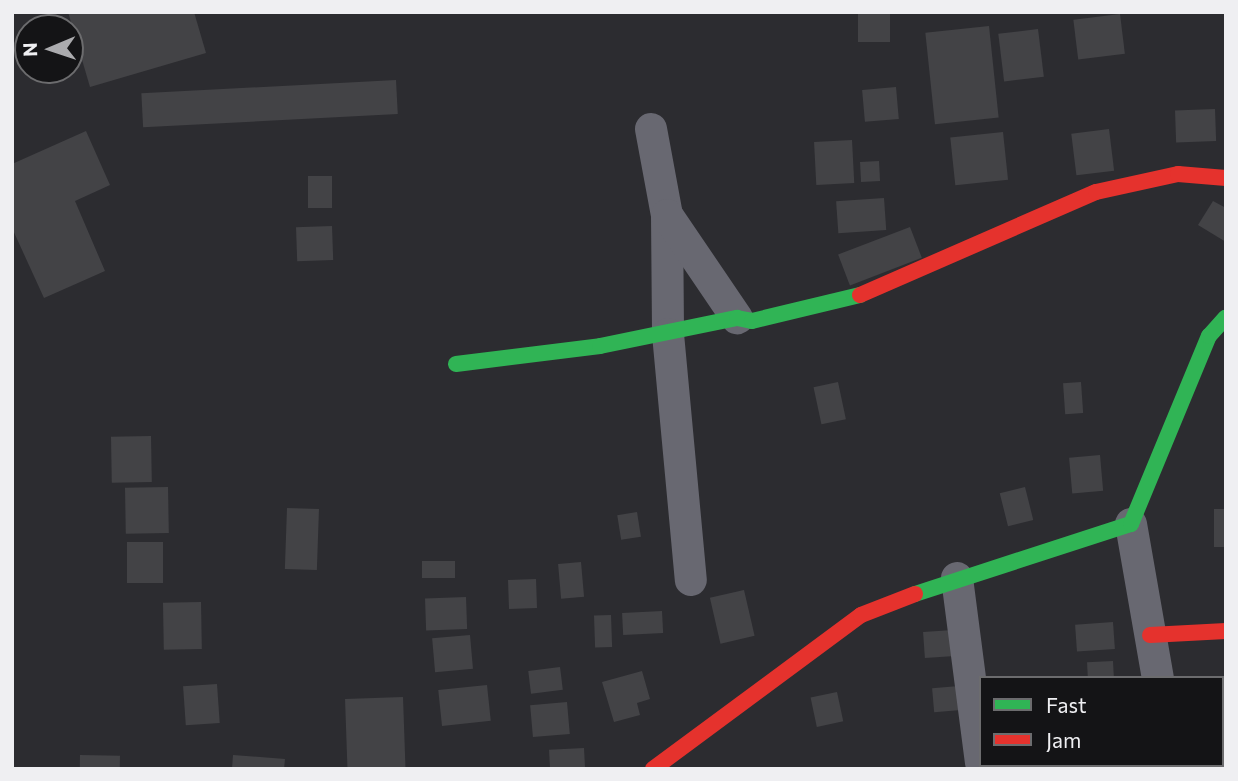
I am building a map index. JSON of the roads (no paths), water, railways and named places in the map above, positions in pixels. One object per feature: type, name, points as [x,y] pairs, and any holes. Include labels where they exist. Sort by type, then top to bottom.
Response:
[{"type":"street","points":[[651,129],[667,215],[668,334],[691,580]]},
{"type":"street","points":[[456,364],[668,334],[737,318],[752,321],[858,296],[1096,192],[1178,174],[1226,178]]},
{"type":"street","points":[[667,215],[737,318]]},
{"type":"street","points":[[1158,676],[1131,524],[1209,337],[1226,317]]},
{"type":"street","points":[[653,769],[861,615],[957,578],[1131,524]]},
{"type":"street","points":[[957,578],[979,749]]},
{"type":"street","points":[[1150,635],[1226,631]]}]
